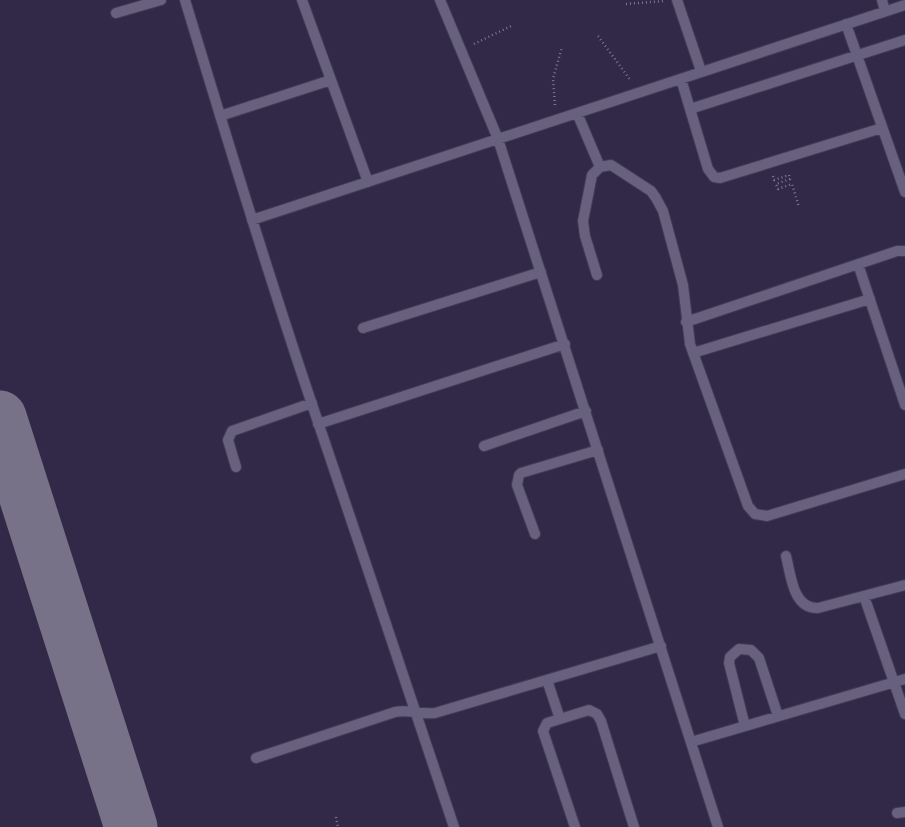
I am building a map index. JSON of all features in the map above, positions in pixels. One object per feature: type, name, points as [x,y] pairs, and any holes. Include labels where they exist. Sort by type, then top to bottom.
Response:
[{"type":"lane","points":[[116,13],[161,0]]},
{"type":"lane","points":[[185,0],[252,220],[318,424],[417,713],[454,827]]},
{"type":"lane","points":[[302,0],[368,182]]},
{"type":"lane","points":[[440,0],[498,139],[565,344],[718,827]]},
{"type":"lane","points":[[677,0],[701,72]]},
{"type":"lane","points":[[882,0],[885,12]]},
{"type":"lane","points":[[252,220],[905,5]]},
{"type":"lane","points":[[846,24],[905,192]]},
{"type":"lane","points":[[690,109],[905,40]]},
{"type":"lane","points":[[681,79],[708,169],[714,177],[726,178],[882,128]]},
{"type":"lane","points":[[220,116],[331,80]]},
{"type":"lane","points":[[577,113],[600,166]]},
{"type":"lane","points":[[597,276],[585,236],[583,221],[592,175],[600,166],[611,165],[651,192],[660,204],[682,279],[686,322],[693,353],[748,506],[755,514],[767,516],[905,474]]},
{"type":"lane","points":[[686,322],[897,250],[905,251]]},
{"type":"lane","points":[[858,264],[905,405]]},
{"type":"lane","points":[[364,328],[541,272]]},
{"type":"lane","points":[[693,353],[870,300]]},
{"type":"lane","points":[[318,424],[565,344]]},
{"type":"lane","points":[[236,467],[228,440],[232,431],[312,403]]},
{"type":"lane","points":[[484,446],[586,411]]},
{"type":"lane","points":[[535,534],[516,482],[519,475],[521,473],[598,450]]},
{"type":"lane","points":[[786,556],[799,600],[807,607],[818,608],[905,585]]},
{"type":"lane","points":[[864,596],[905,714]]},
{"type":"lane","points":[[256,758],[395,712],[409,711],[417,713],[435,713],[661,646]]},
{"type":"lane","points":[[746,726],[729,663],[730,657],[739,650],[751,650],[759,658],[778,716]]},
{"type":"lane","points":[[691,742],[905,679]]},
{"type":"lane","points":[[547,680],[560,719]]},
{"type":"lane","points":[[575,827],[543,734],[544,727],[547,723],[589,710],[593,711],[599,717],[634,827]]},
{"type":"path","points":[[626,4],[677,0]]},
{"type":"path","points":[[461,51],[512,26]]},
{"type":"path","points":[[598,36],[640,92]]},
{"type":"path","points":[[557,120],[553,93],[554,79],[562,47]]},
{"type":"path","points":[[769,164],[774,180],[789,175],[790,179],[776,184],[778,189],[792,184],[799,207]]},
{"type":"path","points":[[336,818],[338,827]]},
{"type":"shaded area","points":[[0,0],[905,0],[905,827],[0,827]]},
{"type":"taxiway","points":[[0,417],[131,827]]}]
